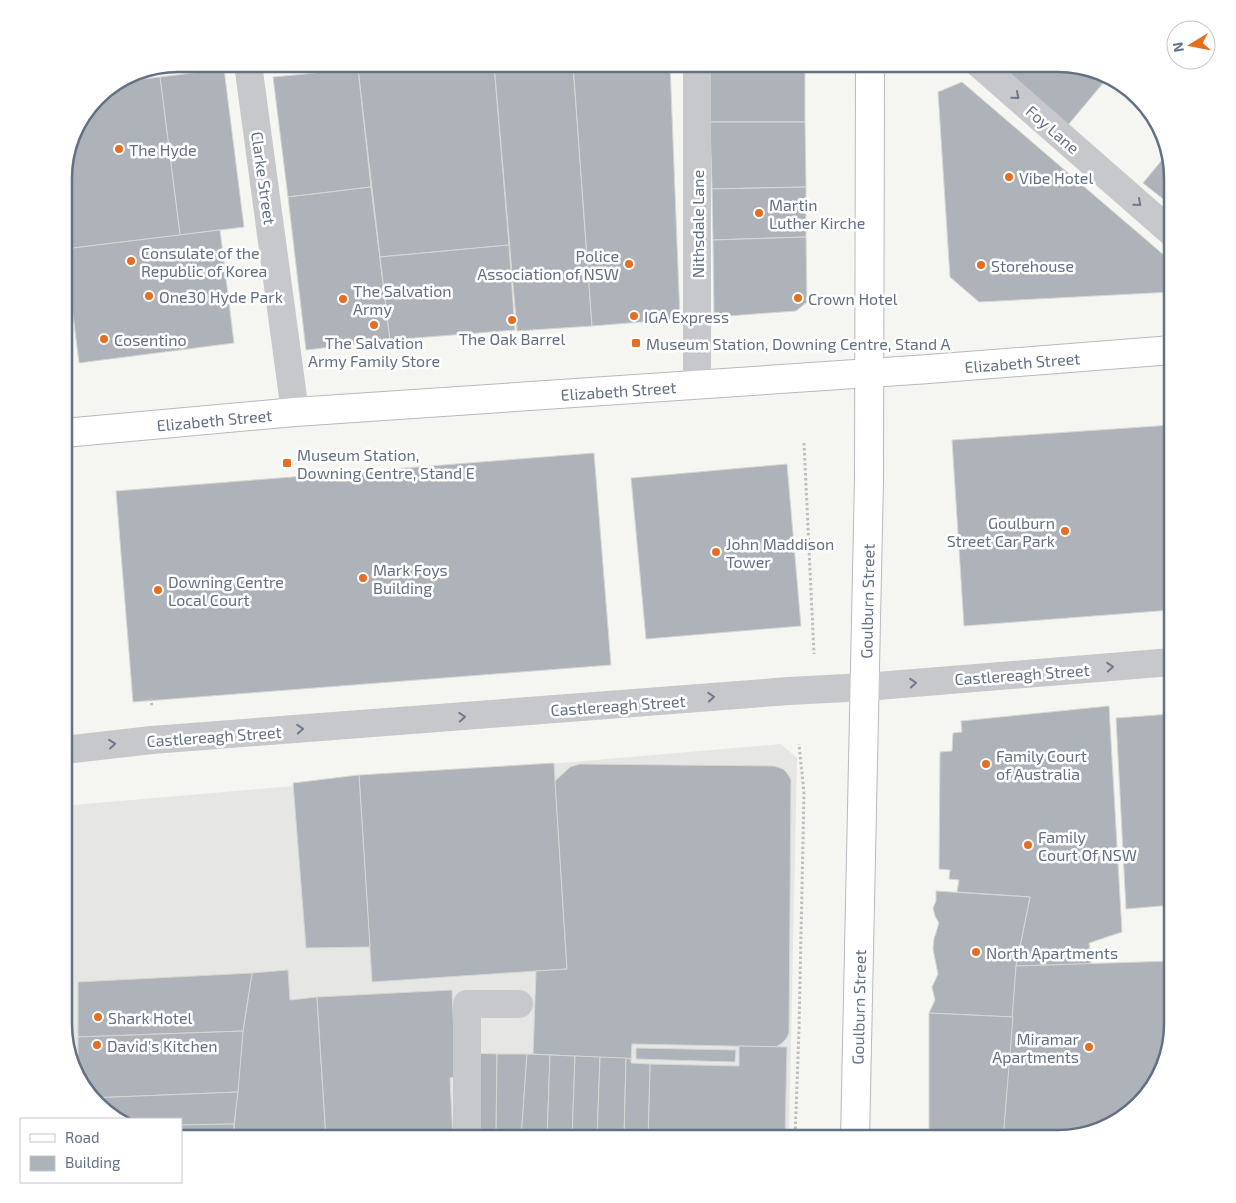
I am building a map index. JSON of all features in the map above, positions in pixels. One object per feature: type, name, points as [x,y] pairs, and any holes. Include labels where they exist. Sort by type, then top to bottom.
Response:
[{"type":"main road","name":"Goulburn Street","points":[[855,1130],[869,479],[870,73]]},
{"type":"main road","name":"Elizabeth Street","points":[[73,432],[295,412],[869,373],[1164,351]]},
{"type":"street","name":"Clarke Street","points":[[249,72],[295,412]]},
{"type":"street","name":"Nithsdale Lane","points":[[697,73],[697,384]]},
{"type":"street","name":"Foy Lane","points":[[989,73],[1164,226]]},
{"type":"street","name":"Castlereagh Street","points":[[72,749],[152,740],[1164,663]]},
{"type":"street","points":[[467,1130],[467,1004],[519,1004]]},
{"type":"path","points":[[804,443],[814,654]]},
{"type":"path","points":[[151,698],[152,710]]},
{"type":"path","points":[[795,1130],[800,1029],[804,792],[799,744]]},
{"type":"shaded area","points":[[781,744],[797,758],[789,1130],[182,1130],[182,1118],[129,1118],[114,1109],[90,1083],[83,1071],[73,1039],[73,805]]},
{"type":"building","points":[[200,72],[224,72],[244,227],[180,235],[160,77]]},
{"type":"building","points":[[324,72],[358,72],[371,187],[288,197],[273,77]]},
{"type":"building","points":[[358,72],[495,72],[509,245],[380,257]]},
{"type":"building","points":[[495,72],[574,72],[592,326],[517,331]]},
{"type":"building","points":[[574,72],[670,73],[680,319],[592,326]]},
{"type":"building","points":[[709,73],[805,73],[805,122],[710,122]]},
{"type":"building","points":[[1008,73],[1065,73],[1085,76],[1103,83],[1068,125]]},
{"type":"building","name":"The Hyde","points":[[160,77],[180,235],[73,248],[73,164],[78,144],[90,120],[103,103],[120,90],[143,79]]},
{"type":"building","name":"Vibe Hotel","points":[[962,82],[1164,255],[1164,292],[979,302],[950,277],[938,92]]},
{"type":"building","points":[[710,122],[805,122],[806,187],[712,189]]},
{"type":"building","points":[[1162,160],[1164,200],[1143,183]]},
{"type":"building","name":"The Salvation Army","points":[[371,187],[390,340],[306,350],[288,197]]},
{"type":"building","name":"Martin Luther Kirche","points":[[806,187],[806,237],[713,240],[712,189]]},
{"type":"building","name":"One30 Hyde Park","points":[[220,230],[234,343],[79,363],[73,313],[73,248]]},
{"type":"building","points":[[806,237],[807,302],[796,311],[714,317],[713,240]]},
{"type":"building","points":[[509,245],[515,330],[390,340],[380,257]]},
{"type":"building","name":"Goulburn Street Car Park","points":[[1164,426],[1164,611],[964,626],[952,440]]},
{"type":"building","name":"Mark Foys Building","points":[[594,453],[611,665],[133,702],[116,491]]},
{"type":"building","name":"John Maddison Tower","points":[[787,464],[801,626],[646,639],[631,478]]},
{"type":"building","name":"Family Court Of NSW","points":[[1109,706],[1122,932],[1089,943],[1091,964],[1016,966],[1030,897],[957,892],[959,880],[949,879],[950,870],[939,869],[940,752],[952,751],[953,733],[962,732],[961,721]]},
{"type":"building","points":[[1164,715],[1164,906],[1126,909],[1116,718]]},
{"type":"building","points":[[554,763],[567,969],[372,982],[359,775]]},
{"type":"building","points":[[580,764],[774,766],[783,769],[787,773],[791,780],[789,1033],[782,1043],[776,1047],[632,1044],[631,1059],[533,1054],[536,971],[567,969],[555,781],[570,767]]},
{"type":"building","points":[[359,775],[370,947],[306,948],[293,783]]},
{"type":"building","name":"North Apartments","points":[[936,891],[1030,897],[1016,966],[1013,1017],[929,1013],[935,1000],[932,987],[938,974],[933,949],[939,923],[933,908],[936,901]]},
{"type":"building","name":"Miramar Apartments","points":[[1164,961],[1164,1025],[1158,1059],[1142,1089],[1116,1113],[1104,1120],[1072,1130],[1004,1130],[1016,966]]},
{"type":"building","points":[[288,970],[290,1000],[317,997],[325,1130],[234,1130],[243,1031],[252,973]]},
{"type":"building","points":[[252,973],[243,1031],[78,1037],[78,982]]},
{"type":"building","points":[[452,990],[456,1077],[450,1078],[453,1130],[325,1130],[317,997]]},
{"type":"building","points":[[929,1013],[1013,1017],[1004,1130],[929,1130]]},
{"type":"building","points":[[243,1031],[238,1092],[103,1098],[83,1071],[78,1057],[78,1037]]},
{"type":"building","points":[[739,1046],[787,1047],[785,1130],[648,1130],[650,1064],[739,1066]]},
{"type":"building","points":[[636,1048],[736,1050],[735,1062],[636,1059]]},
{"type":"building","points":[[472,1053],[497,1054],[496,1130],[470,1130]]},
{"type":"building","points":[[497,1054],[527,1054],[522,1130],[496,1130]]},
{"type":"building","points":[[527,1054],[550,1055],[547,1130],[522,1130]]},
{"type":"building","points":[[550,1055],[575,1056],[572,1130],[547,1130]]},
{"type":"building","points":[[575,1056],[600,1057],[597,1130],[572,1130]]},
{"type":"building","points":[[600,1057],[626,1058],[624,1130],[597,1130]]},
{"type":"building","points":[[626,1058],[631,1059],[631,1063],[650,1064],[648,1130],[624,1130]]},
{"type":"building","points":[[238,1092],[234,1124],[182,1125],[182,1118],[129,1118],[114,1109],[103,1098]]},
{"type":"building","points":[[234,1124],[234,1130],[182,1130],[182,1125]]},
{"type":"place","name":"The Hyde","points":[[119,149]]},
{"type":"place","name":"Vibe Hotel","points":[[1009,177]]},
{"type":"place","name":"Martin Luther Kirche","points":[[759,213]]},
{"type":"place","name":"Consulate of the Republic of Korea","points":[[131,261]]},
{"type":"place","name":"Police Association of NSW","points":[[629,264]]},
{"type":"place","name":"Storehouse","points":[[981,265]]},
{"type":"place","name":"One30 Hyde Park","points":[[149,296]]},
{"type":"place","name":"Crown Hotel","points":[[798,298]]},
{"type":"place","name":"The Salvation Army","points":[[343,299]]},
{"type":"place","name":"IGA Express","points":[[634,316]]},
{"type":"place","name":"The Oak Barrel","points":[[512,320]]},
{"type":"place","name":"The Salvation Army Family Store","points":[[374,325]]},
{"type":"place","name":"Cosentino","points":[[104,339]]},
{"type":"place","name":"Museum Station, Downing Centre, Stand A","points":[[636,343]]},
{"type":"place","name":"Museum Station, Downing Centre, Stand E","points":[[287,463]]},
{"type":"place","name":"Goulburn Street Car Park","points":[[1065,531]]},
{"type":"place","name":"John Maddison Tower","points":[[716,552]]},
{"type":"place","name":"Mark Foys Building","points":[[363,578]]},
{"type":"place","name":"Downing Centre Local Court","points":[[158,590]]},
{"type":"place","name":"Family Court of Australia","points":[[986,764]]},
{"type":"place","name":"Family Court Of NSW","points":[[1028,845]]},
{"type":"place","name":"North Apartments","points":[[976,952]]},
{"type":"place","name":"Shark Hotel","points":[[98,1017]]},
{"type":"place","name":"David's Kitchen","points":[[97,1045]]},
{"type":"place","name":"Miramar Apartments","points":[[1089,1047]]}]
